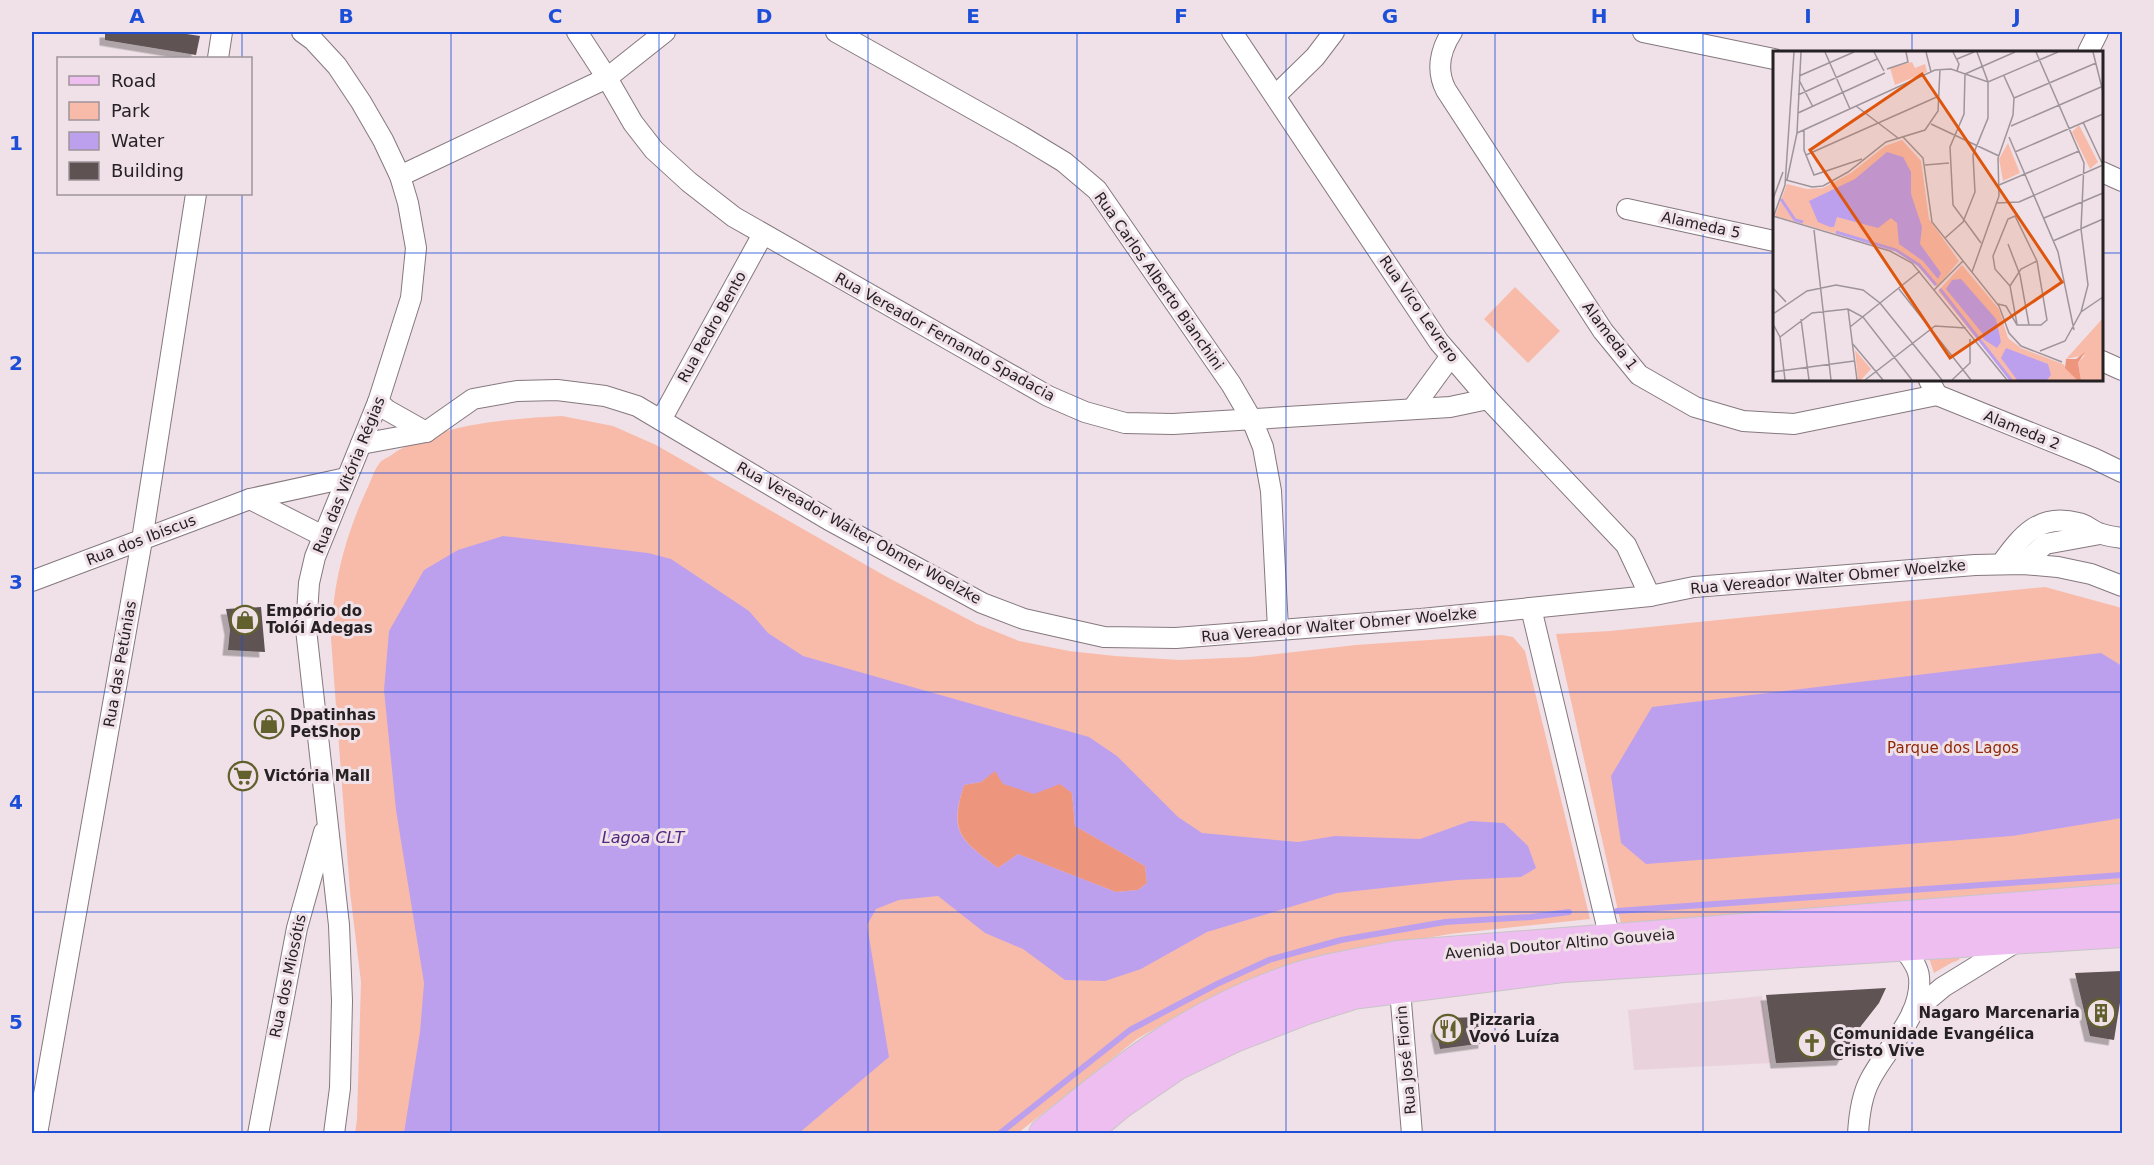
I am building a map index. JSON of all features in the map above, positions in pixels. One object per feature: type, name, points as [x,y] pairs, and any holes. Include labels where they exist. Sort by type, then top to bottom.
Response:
[{"type":"main road","name":"Avenida Doutor Altino Gouveia","points":[[1046,1134],[1110,1080],[1165,1041],[1221,1010],[1301,978],[1564,966],[1901,945],[2025,922],[2122,900]]},
{"type":"main road","name":"Avenida Doutor Altino Gouveia","points":[[1082,1134],[1119,1102],[1176,1064],[1234,1036],[1306,1008],[1353,993],[1399,972],[1610,939],[2025,922],[2121,932]]},
{"type":"street","points":[[218,57],[222,32]]},
{"type":"street","name":"Rua das Vitória Régias","points":[[302,32],[313,40],[337,66],[362,102],[400,176],[408,203],[416,248],[411,298],[378,402],[322,536],[309,584],[306,629],[339,925],[342,1001],[340,1088],[334,1134]]},
{"type":"street","name":"Rua Vereador Fernando Spadacia","points":[[577,32],[633,123],[654,150],[689,182],[734,217],[1048,396],[1085,412],[1125,423],[1173,424],[1450,407],[1488,399]]},
{"type":"street","points":[[400,176],[607,78],[665,32]]},
{"type":"street","name":"Rua Carlos Alberto Bianchini","points":[[836,32],[1055,156],[1097,190],[1231,384],[1252,420],[1263,447],[1270,491],[1278,629]]},
{"type":"street","name":"Rua Vico Levrero","points":[[1232,32],[1439,342],[1488,399],[1626,545],[1650,596]]},
{"type":"street","points":[[1276,95],[1315,57],[1334,32]]},
{"type":"street","name":"Alameda 1","points":[[1452,32],[1445,42],[1439,67],[1440,79],[1446,90],[1603,331],[1640,375],[1695,407],[1743,421],[1794,424],[1933,387]]},
{"type":"street","points":[[1643,32],[1773,59]]},
{"type":"street","points":[[2088,51],[2098,32]]},
{"type":"street","points":[[2103,172],[2122,181]]},
{"type":"street","name":"Rua das Petúnias","points":[[37,1134],[142,540],[196,195]]},
{"type":"street","name":"Alameda 5","points":[[1627,209],[1773,241]]},
{"type":"street","name":"Rua Pedro Bento","points":[[661,420],[763,234]]},
{"type":"street","points":[[1413,408],[1451,356]]},
{"type":"street","points":[[2103,361],[2122,370]]},
{"type":"street","name":"Alameda 2","points":[[1933,387],[2122,472]]},
{"type":"street","name":"Rua Vereador Walter Obmer Woelzke","points":[[361,444],[426,432],[473,399],[517,391],[557,390],[605,396],[637,406],[829,520],[982,603],[1024,619],[1104,638],[1176,638],[1421,619],[1650,596],[1694,587],[2001,564],[2058,567],[2091,574],[2122,586]]},
{"type":"street","points":[[378,402],[387,410],[426,432]]},
{"type":"street","name":"Rua dos Ibiscus","points":[[32,581],[250,499],[346,478]]},
{"type":"street","points":[[250,499],[322,536]]},
{"type":"street","points":[[2001,564],[2019,539],[2042,522],[2056,520],[2080,523],[2100,534],[2122,538]]},
{"type":"street","points":[[2023,564],[2045,544],[2100,534]]},
{"type":"street","points":[[1531,608],[1610,939],[1608,949],[1599,956],[1577,959],[1564,966]]},
{"type":"street","name":"Rua dos Miosótis","points":[[258,1134],[297,928],[327,821]]},
{"type":"street","points":[[1912,1013],[2025,922]]},
{"type":"street","points":[[1858,1134],[1858,1119],[1869,1081],[1912,1013],[1919,988],[1919,975],[1915,963],[1901,945]]},
{"type":"street","name":"Rua José Fiorin","points":[[1399,972],[1412,1134]]},
{"type":"shaded area","points":[[995,770],[1061,784],[1072,793],[1075,826],[1145,866],[1147,883],[1138,890],[1116,892],[1018,854],[998,868],[967,842],[958,825],[964,785],[981,782]]},
{"type":"shaded area","points":[[1762,996],[1771,1063],[1634,1070],[1628,1010]]},
{"type":"green space","points":[[1515,287],[1560,331],[1528,363],[1484,319]]},
{"type":"green space","points":[[562,416],[613,426],[656,445],[887,577],[977,624],[1019,641],[1069,651],[1179,660],[1250,657],[1356,645],[1502,635],[1513,637],[1525,651],[1590,919],[1450,934],[1326,955],[1238,985],[1137,1039],[1018,1133],[355,1134],[361,982],[350,892],[331,639],[334,600],[346,543],[374,472],[384,459],[408,445],[450,430],[518,419]]},
{"type":"green space","name":"Parque dos Lagos","points":[[2045,587],[2122,608],[2122,886],[1621,924],[1556,634],[1610,631]]},
{"type":"green space","points":[[1960,956],[1959,960],[1934,973],[1929,958]]},
{"type":"water","name":"Lagoa CLT","points":[[503,536],[648,553],[671,559],[749,611],[768,633],[803,656],[1089,737],[1117,756],[1178,817],[1202,833],[1298,842],[1335,836],[1420,839],[1470,821],[1504,823],[1528,846],[1536,868],[1521,877],[1457,880],[1337,893],[1207,932],[1141,969],[1105,981],[1065,980],[1023,949],[985,933],[938,896],[899,900],[876,909],[867,925],[889,1057],[799,1133],[404,1133],[420,1032],[424,983],[396,810],[384,690],[389,631],[424,570],[458,550]],"holes":[[[995,771],[1003,784],[1034,794],[1060,784],[1072,793],[1075,826],[1145,866],[1147,883],[1138,890],[1116,892],[1018,854],[998,868],[967,842],[961,834],[957,814],[964,785],[981,782]]]},
{"type":"water","name":"Parque dos Lagos","points":[[2101,653],[2122,666],[2122,818],[2012,836],[1646,864],[1621,843],[1611,776],[1652,707]]},
{"type":"building","points":[[105,32],[173,32],[200,36],[196,55],[105,40]]},
{"type":"building","name":"Empório do Tolói Adegas","points":[[261,607],[265,652],[228,650],[230,630],[226,609]]},
{"type":"building","name":"Nagaro Marcenaria","points":[[2122,971],[2122,990],[2114,1040],[2090,1036],[2075,973]]},
{"type":"building","name":"Comunidade Evangélica Cristo Vive","points":[[1886,988],[1879,1003],[1861,1026],[1842,1060],[1776,1063],[1766,995]]},
{"type":"building","points":[[1481,1017],[1484,1043],[1440,1049],[1436,1030],[1440,1021],[1447,1018]]},
{"type":"waterway","points":[[1617,911],[2122,875]]},
{"type":"waterway","points":[[999,1134],[1130,1030],[1217,984],[1269,960],[1341,940],[1445,922],[1531,917],[1569,912]]},
{"type":"place","name":"Empório do Tolói Adegas","points":[[245,620]]},
{"type":"place","name":"Dpatinhas PetShop","points":[[269,724]]},
{"type":"place","name":"Victória Mall","points":[[243,776]]},
{"type":"place","name":"Nagaro Marcenaria","points":[[2101,1013]]},
{"type":"place","name":"Pizzaria Vovó Luíza","points":[[1448,1029]]},
{"type":"place","name":"Comunidade Evangélica Cristo Vive","points":[[1812,1043]]}]
